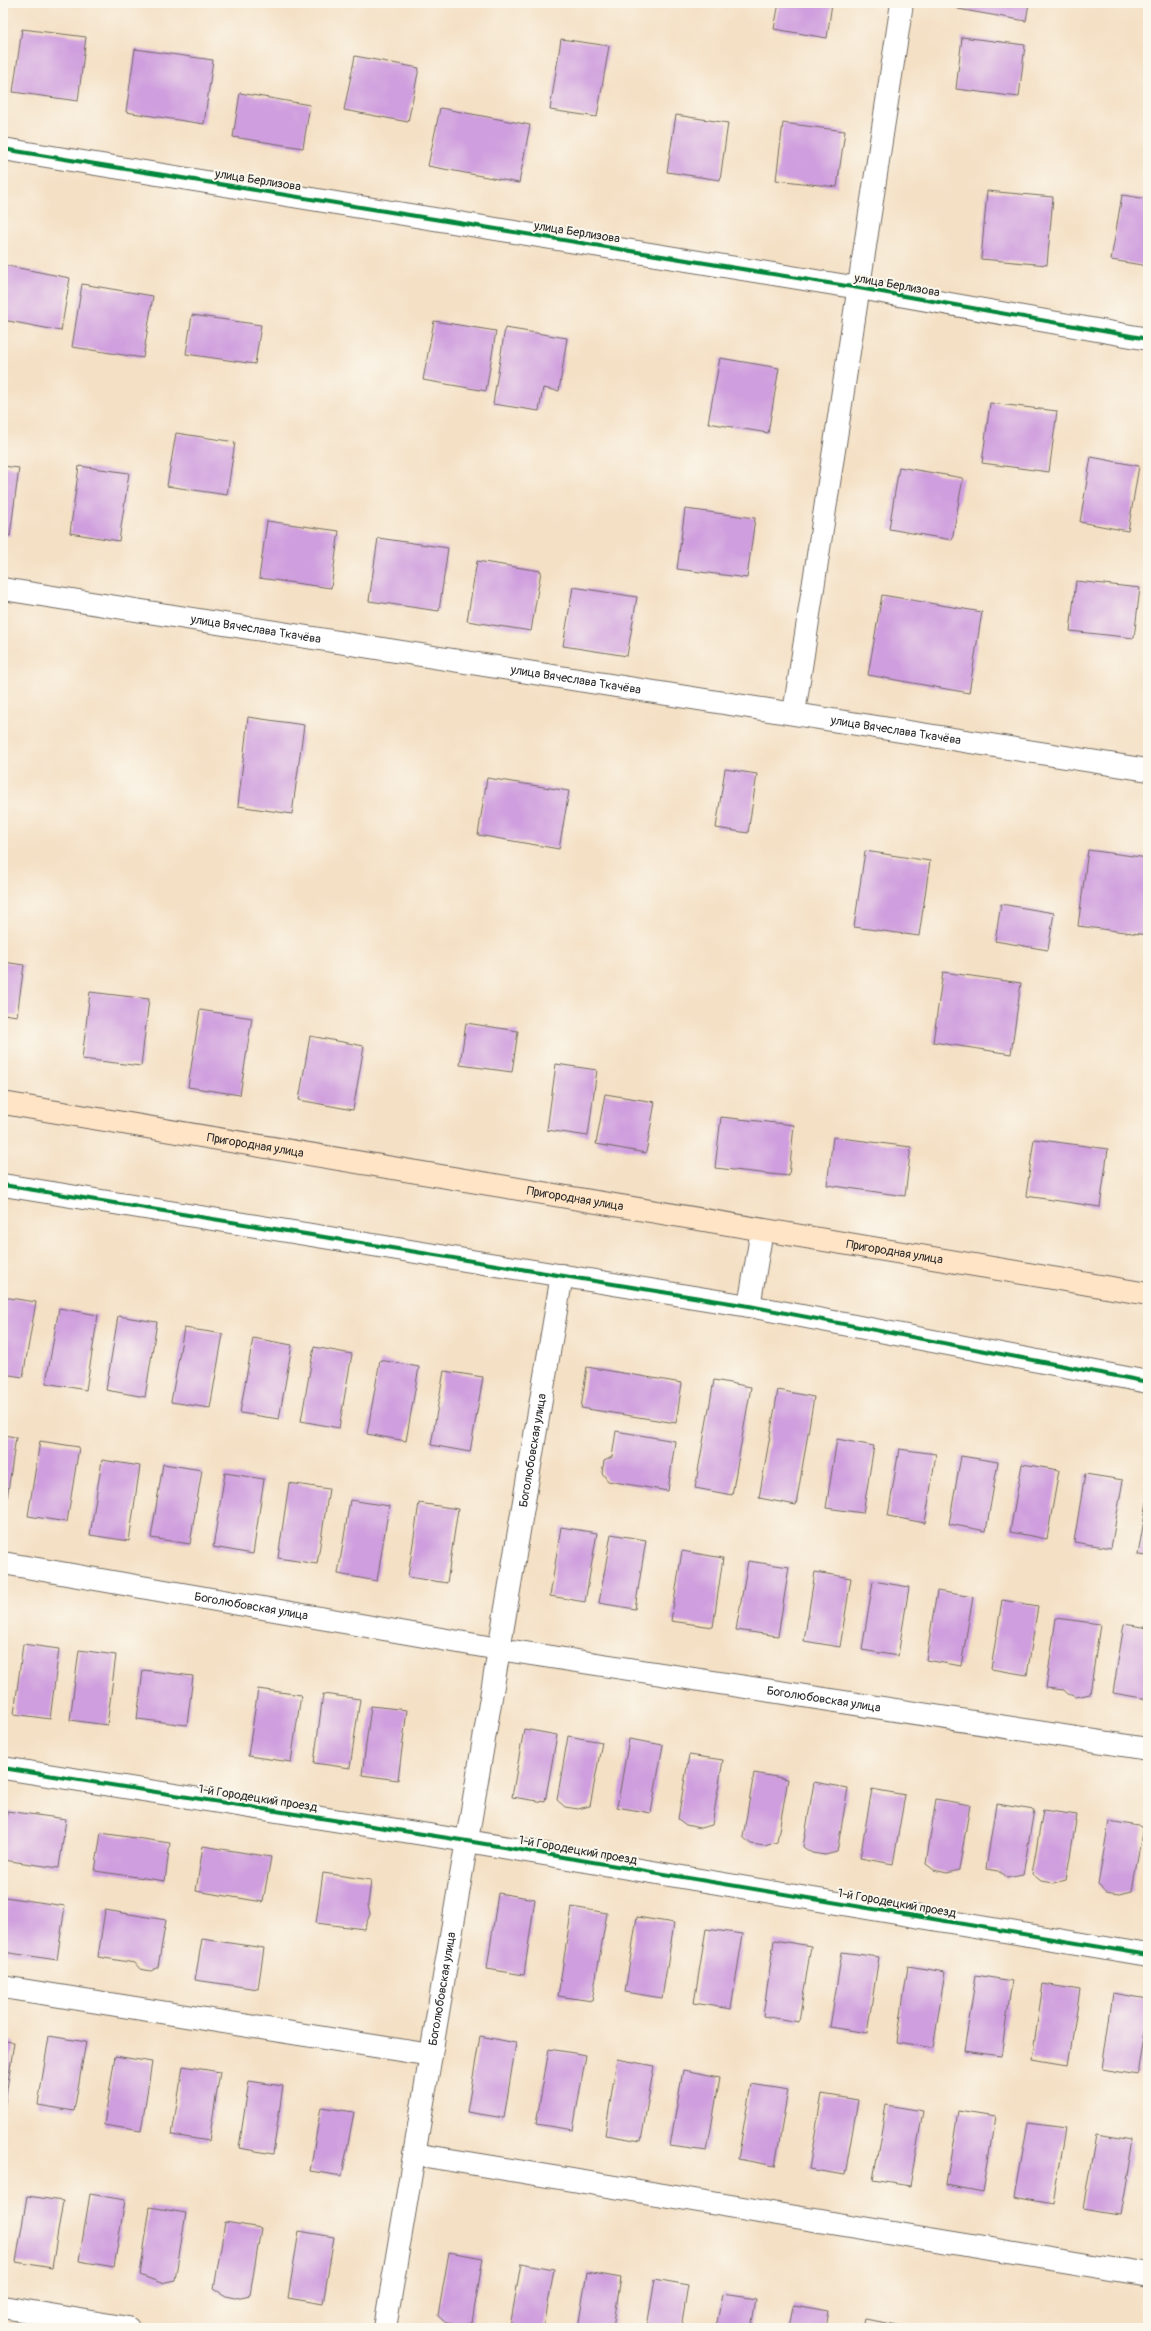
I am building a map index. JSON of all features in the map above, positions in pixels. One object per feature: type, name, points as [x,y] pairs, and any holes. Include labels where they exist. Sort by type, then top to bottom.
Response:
[{"type":"street","points":[[794,713],[902,3]]},
{"type":"street","name":"улица Берлизова","points":[[3,149],[859,288],[1148,339]]},
{"type":"street","name":"улица Вячеслава Ткачёва","points":[[3,589],[1148,770]]},
{"type":"street","name":"Пригородная улица","points":[[3,1103],[1148,1294]]},
{"type":"street","points":[[3,1185],[748,1306],[1148,1382]]},
{"type":"street","points":[[748,1306],[762,1230]]},
{"type":"street","name":"Боголюбовская улица","points":[[385,2328],[562,1275]]},
{"type":"street","name":"Боголюбовская улица","points":[[3,1563],[499,1649],[1148,1749]]},
{"type":"street","name":"1-й Городецкий проезд","points":[[3,1768],[467,1841],[1148,1955]]},
{"type":"street","points":[[3,1987],[431,2055]]},
{"type":"street","points":[[414,2154],[1148,2275]]},
{"type":"street","points":[[3,2307],[128,2328]]},
{"type":"building","points":[[779,3],[832,3],[827,38],[774,29]]},
{"type":"building","points":[[959,3],[1029,3],[1026,21],[958,9]]},
{"type":"building","points":[[22,29],[86,37],[78,101],[13,92]]},
{"type":"building","points":[[962,37],[1025,45],[1019,97],[956,89]]},
{"type":"building","points":[[561,39],[609,46],[597,117],[550,110]]},
{"type":"building","points":[[135,49],[213,60],[204,124],[126,112]]},
{"type":"building","points":[[355,56],[419,68],[408,122],[344,110]]},
{"type":"building","points":[[240,93],[310,105],[303,148],[233,137]]},
{"type":"building","points":[[440,108],[530,125],[519,183],[428,166]]},
{"type":"building","points":[[676,115],[728,123],[720,180],[667,172]]},
{"type":"building","points":[[783,123],[845,131],[837,187],[776,180]]},
{"type":"building","points":[[987,191],[1053,197],[1047,265],[981,259]]},
{"type":"building","points":[[1122,195],[1148,199],[1148,266],[1111,260]]},
{"type":"building","points":[[3,265],[70,278],[61,331],[3,320]]},
{"type":"building","points":[[82,284],[153,296],[143,358],[72,347]]},
{"type":"building","points":[[192,315],[261,325],[255,364],[186,354]]},
{"type":"building","points":[[434,321],[496,331],[486,391],[423,380]]},
{"type":"building","points":[[505,328],[567,338],[559,391],[543,388],[539,411],[493,404]]},
{"type":"building","points":[[720,358],[779,368],[768,433],[708,423]]},
{"type":"building","points":[[990,403],[1057,411],[1049,472],[982,463]]},
{"type":"building","points":[[176,433],[235,442],[227,495],[167,486]]},
{"type":"building","points":[[1091,457],[1139,466],[1128,531],[1080,522]]},
{"type":"building","points":[[3,466],[19,468],[10,536],[3,535]]},
{"type":"building","points":[[79,466],[129,473],[119,541],[70,533]]},
{"type":"building","points":[[899,467],[963,478],[952,540],[889,529]]},
{"type":"building","points":[[685,509],[755,518],[747,578],[677,569]]},
{"type":"building","points":[[267,521],[339,531],[331,588],[259,578]]},
{"type":"building","points":[[378,538],[448,548],[439,611],[369,601]]},
{"type":"building","points":[[477,561],[541,571],[531,631],[467,621]]},
{"type":"building","points":[[1076,581],[1140,588],[1134,638],[1070,631]]},
{"type":"building","points":[[573,587],[637,597],[627,656],[563,646]]},
{"type":"building","points":[[882,595],[982,612],[969,693],[868,675]]},
{"type":"building","points":[[248,717],[304,725],[292,814],[238,806]]},
{"type":"building","points":[[725,769],[757,774],[748,833],[716,828]]},
{"type":"building","points":[[487,778],[569,791],[559,849],[478,835]]},
{"type":"building","points":[[1088,850],[1148,858],[1148,935],[1078,926]]},
{"type":"building","points":[[865,851],[930,861],[919,936],[854,927]]},
{"type":"building","points":[[1001,904],[1054,913],[1048,950],[995,941]]},
{"type":"building","points":[[3,962],[24,965],[17,1016],[3,1014]]},
{"type":"building","points":[[943,972],[1021,983],[1011,1054],[933,1042]]},
{"type":"building","points":[[90,992],[149,999],[141,1066],[82,1059]]},
{"type":"building","points":[[200,1010],[252,1018],[240,1095],[188,1087]]},
{"type":"building","points":[[466,1023],[518,1031],[512,1072],[460,1065]]},
{"type":"building","points":[[310,1036],[364,1046],[353,1110],[299,1100]]},
{"type":"building","points":[[556,1064],[597,1070],[588,1136],[547,1130]]},
{"type":"building","points":[[605,1094],[655,1102],[646,1153],[596,1144]]},
{"type":"building","points":[[721,1117],[794,1125],[789,1176],[715,1168]]},
{"type":"building","points":[[833,1137],[911,1147],[905,1196],[827,1185]]},
{"type":"building","points":[[1034,1139],[1108,1149],[1100,1207],[1026,1196]]},
{"type":"building","points":[[3,1297],[36,1302],[23,1377],[3,1374]]},
{"type":"building","points":[[59,1308],[98,1315],[86,1390],[46,1383]]},
{"type":"building","points":[[118,1316],[157,1322],[145,1397],[106,1390]]},
{"type":"building","points":[[184,1328],[223,1334],[210,1408],[171,1402]]},
{"type":"building","points":[[253,1338],[292,1345],[279,1419],[240,1413]]},
{"type":"building","points":[[314,1347],[352,1354],[339,1428],[301,1421]]},
{"type":"building","points":[[380,1360],[419,1367],[406,1441],[367,1434]]},
{"type":"building","points":[[587,1367],[682,1383],[676,1423],[581,1408]]},
{"type":"building","points":[[444,1371],[483,1377],[470,1452],[431,1445]]},
{"type":"building","points":[[714,1380],[751,1387],[732,1495],[695,1488]]},
{"type":"building","points":[[778,1390],[814,1397],[796,1505],[759,1498]]},
{"type":"building","points":[[616,1431],[675,1441],[668,1491],[608,1481],[602,1473],[604,1461],[612,1457]]},
{"type":"building","points":[[3,1435],[16,1437],[5,1512],[3,1512]]},
{"type":"building","points":[[837,1439],[874,1446],[863,1513],[826,1508]]},
{"type":"building","points":[[40,1441],[79,1447],[67,1522],[28,1516]]},
{"type":"building","points":[[899,1449],[936,1454],[925,1523],[888,1516]]},
{"type":"building","points":[[961,1456],[998,1462],[986,1531],[949,1524]]},
{"type":"building","points":[[102,1460],[140,1466],[129,1541],[90,1535]]},
{"type":"building","points":[[163,1464],[202,1470],[190,1544],[151,1538]]},
{"type":"building","points":[[1022,1464],[1059,1470],[1047,1539],[1010,1532]]},
{"type":"building","points":[[225,1473],[264,1479],[253,1554],[213,1547]]},
{"type":"building","points":[[1085,1474],[1123,1480],[1111,1548],[1074,1542]]},
{"type":"building","points":[[289,1483],[329,1489],[317,1564],[278,1558]]},
{"type":"building","points":[[350,1500],[389,1506],[377,1581],[338,1574]]},
{"type":"building","points":[[1148,1502],[1148,1556],[1138,1555]]},
{"type":"building","points":[[419,1503],[458,1509],[447,1583],[408,1577]]},
{"type":"building","points":[[561,1527],[597,1533],[585,1602],[550,1596]]},
{"type":"building","points":[[611,1534],[646,1540],[635,1609],[599,1603]]},
{"type":"building","points":[[682,1551],[723,1558],[713,1627],[671,1621]]},
{"type":"building","points":[[748,1561],[789,1567],[778,1636],[736,1630]]},
{"type":"building","points":[[815,1572],[851,1578],[840,1647],[804,1641]]},
{"type":"building","points":[[873,1581],[909,1587],[898,1656],[862,1650]]},
{"type":"building","points":[[937,1591],[973,1597],[961,1666],[926,1660]]},
{"type":"building","points":[[1002,1600],[1038,1606],[1027,1675],[991,1669]]},
{"type":"building","points":[[1056,1618],[1100,1624],[1090,1694],[1076,1697],[1068,1694],[1064,1690],[1046,1688]]},
{"type":"building","points":[[1124,1624],[1148,1628],[1148,1699],[1113,1693]]},
{"type":"building","points":[[23,1644],[59,1649],[50,1719],[14,1714]]},
{"type":"building","points":[[79,1650],[116,1655],[107,1725],[70,1720]]},
{"type":"building","points":[[143,1670],[193,1676],[187,1725],[137,1719]]},
{"type":"building","points":[[258,1689],[301,1695],[291,1762],[248,1756]]},
{"type":"building","points":[[323,1694],[360,1699],[350,1768],[314,1763]]},
{"type":"building","points":[[371,1706],[407,1710],[398,1780],[362,1775]]},
{"type":"building","points":[[524,1729],[557,1735],[545,1802],[512,1797]]},
{"type":"building","points":[[568,1736],[602,1742],[590,1806],[578,1809],[565,1807],[557,1800]]},
{"type":"building","points":[[629,1739],[663,1745],[651,1813],[617,1807]]},
{"type":"building","points":[[689,1755],[723,1760],[712,1825],[700,1828],[686,1825],[678,1819]]},
{"type":"building","points":[[754,1773],[788,1779],[777,1842],[765,1846],[751,1844],[743,1837]]},
{"type":"building","points":[[814,1782],[848,1788],[837,1852],[825,1855],[812,1853],[803,1847]]},
{"type":"building","points":[[872,1789],[905,1795],[893,1864],[860,1858]]},
{"type":"building","points":[[936,1799],[970,1805],[959,1870],[947,1873],[934,1870],[926,1864]]},
{"type":"building","points":[[996,1804],[1034,1810],[1023,1875],[1007,1878],[998,1871],[986,1869]]},
{"type":"building","points":[[1043,1810],[1077,1815],[1066,1880],[1054,1883],[1041,1881],[1032,1874]]},
{"type":"building","points":[[7,1811],[66,1819],[59,1868],[3,1860]]},
{"type":"building","points":[[1109,1821],[1143,1827],[1132,1891],[1120,1894],[1106,1892],[1098,1885]]},
{"type":"building","points":[[101,1833],[170,1843],[165,1881],[95,1871]]},
{"type":"building","points":[[203,1846],[271,1857],[263,1902],[196,1891]]},
{"type":"building","points":[[323,1873],[371,1880],[368,1905],[370,1914],[364,1929],[316,1923]]},
{"type":"building","points":[[498,1893],[535,1899],[524,1975],[487,1969]]},
{"type":"building","points":[[5,1897],[65,1906],[57,1960],[3,1952]]},
{"type":"building","points":[[572,1907],[607,1913],[592,2001],[558,1996]]},
{"type":"building","points":[[105,1910],[166,1920],[158,1967],[151,1971],[140,1969],[135,1963],[98,1957]]},
{"type":"building","points":[[637,1917],[674,1923],[662,1998],[625,1992]]},
{"type":"building","points":[[706,1929],[743,1934],[731,2009],[694,2003]]},
{"type":"building","points":[[202,1939],[264,1948],[258,1989],[195,1980]]},
{"type":"building","points":[[774,1940],[811,1946],[799,2022],[763,2016]]},
{"type":"building","points":[[842,1952],[879,1957],[867,2033],[830,2027]]},
{"type":"building","points":[[908,1966],[945,1972],[933,2048],[897,2042]]},
{"type":"building","points":[[976,1975],[1012,1981],[1001,2056],[964,2051]]},
{"type":"building","points":[[1043,1984],[1080,1990],[1068,2065],[1032,2059]]},
{"type":"building","points":[[1113,1993],[1148,1999],[1148,2013],[1138,2075],[1102,2069]]},
{"type":"building","points":[[49,2036],[86,2042],[74,2111],[38,2105]]},
{"type":"building","points":[[480,2036],[516,2043],[504,2118],[467,2112]]},
{"type":"building","points":[[3,2041],[14,2042],[4,2109],[3,2109]]},
{"type":"building","points":[[549,2049],[586,2055],[573,2130],[536,2124]]},
{"type":"building","points":[[115,2056],[152,2062],[141,2131],[104,2125]]},
{"type":"building","points":[[617,2059],[654,2066],[641,2141],[605,2135]]},
{"type":"building","points":[[183,2066],[220,2072],[209,2141],[172,2135]]},
{"type":"building","points":[[683,2070],[720,2077],[707,2151],[670,2146]]},
{"type":"building","points":[[249,2081],[283,2086],[273,2154],[239,2148]]},
{"type":"building","points":[[751,2084],[788,2090],[775,2166],[738,2159]]},
{"type":"building","points":[[822,2094],[858,2100],[845,2175],[809,2169]]},
{"type":"building","points":[[886,2105],[923,2111],[910,2186],[873,2180]]},
{"type":"building","points":[[321,2107],[354,2112],[342,2176],[310,2171]]},
{"type":"building","points":[[958,2111],[995,2117],[983,2193],[946,2186]]},
{"type":"building","points":[[1028,2123],[1065,2128],[1052,2204],[1015,2197]]},
{"type":"building","points":[[1096,2134],[1133,2140],[1120,2215],[1083,2209]]},
{"type":"building","points":[[90,2194],[125,2200],[114,2267],[79,2261]]},
{"type":"building","points":[[27,2196],[63,2201],[52,2268],[16,2262]]},
{"type":"building","points":[[150,2207],[186,2213],[175,2280],[161,2283],[140,2275]]},
{"type":"building","points":[[225,2222],[261,2228],[250,2295],[236,2298],[226,2296],[214,2289]]},
{"type":"building","points":[[299,2231],[334,2237],[323,2304],[288,2298]]},
{"type":"building","points":[[449,2252],[483,2258],[472,2322],[460,2325],[446,2323],[438,2316]]},
{"type":"building","points":[[521,2263],[554,2269],[544,2328],[510,2327]]},
{"type":"building","points":[[587,2272],[621,2278],[613,2328],[578,2328]]},
{"type":"building","points":[[655,2279],[688,2285],[681,2328],[647,2328]]},
{"type":"building","points":[[722,2294],[756,2299],[751,2328],[716,2328]]},
{"type":"building","points":[[794,2305],[828,2311],[825,2328],[790,2328]]},
{"type":"building","points":[[865,2319],[898,2325],[897,2328],[863,2328]]},
{"type":"cycle path","points":[[3,149],[859,288],[1148,339]]},
{"type":"cycle path","points":[[3,1185],[749,1306],[1148,1382]]},
{"type":"cycle path","points":[[3,1768],[467,1841],[1148,1955]]}]
